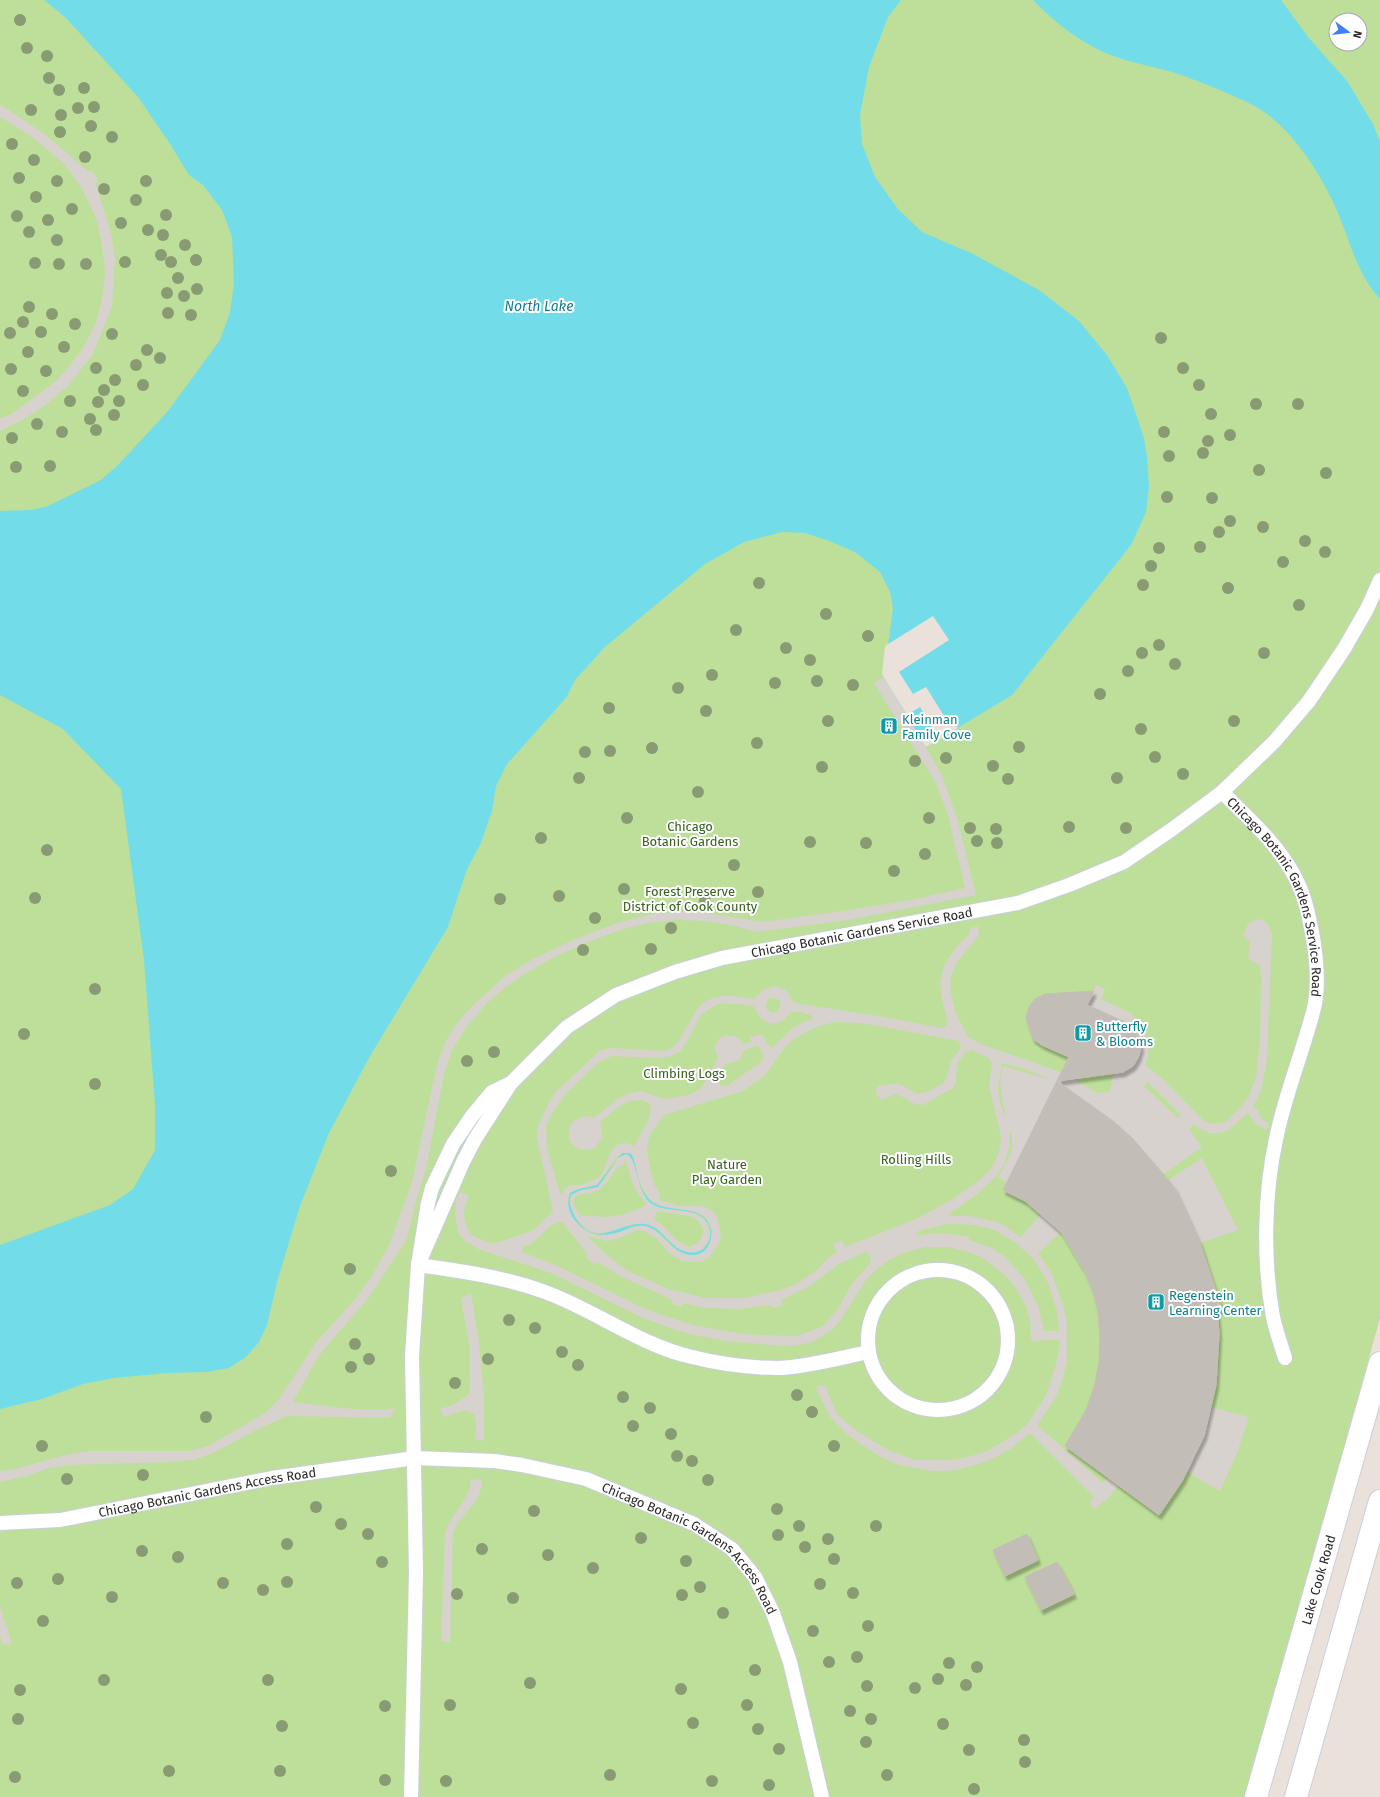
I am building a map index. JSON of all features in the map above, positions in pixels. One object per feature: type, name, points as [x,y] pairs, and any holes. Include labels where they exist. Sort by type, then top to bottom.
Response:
[{"type":"main road","name":"Lake Cook Road","points":[[1256,1797],[1380,1363]]},
{"type":"main road","points":[[1296,1797],[1380,1501]]},
{"type":"lane","name":"Chicago Botanic Gardens Service Road","points":[[418,1265],[428,1203],[432,1188],[453,1144],[472,1116],[492,1092],[511,1083],[567,1027],[616,995],[675,972],[722,958],[1018,903],[1069,885],[1124,862],[1171,830],[1222,792],[1274,742],[1309,701],[1344,650],[1367,609],[1380,580]]},
{"type":"lane","name":"Chicago Botanic Gardens Service Road","points":[[1222,792],[1261,832],[1295,876],[1304,899],[1314,951],[1317,978],[1314,1006],[1285,1100],[1276,1139],[1270,1178],[1267,1239],[1273,1318],[1285,1358]]},
{"type":"lane","points":[[411,1797],[416,1573],[412,1356],[418,1265],[468,1272],[516,1283],[546,1292],[652,1343],[691,1357],[732,1364],[780,1368],[816,1363],[868,1352]]},
{"type":"lane","points":[[936,1269],[960,1272],[981,1283],[998,1301],[1007,1324],[1008,1346],[1002,1368],[990,1387],[973,1401],[952,1409],[929,1410],[908,1404],[889,1391],[875,1373],[868,1352],[868,1328],[876,1305],[891,1286],[912,1273],[936,1269]]},
{"type":"lane","points":[[1268,1334],[1273,1318]]},
{"type":"lane","name":"Chicago Botanic Gardens Access Road","points":[[0,1523],[60,1520],[272,1478],[415,1458],[494,1461],[522,1465],[586,1479],[694,1524],[732,1549],[755,1577],[773,1612],[790,1662],[822,1797]]},
{"type":"green space","name":"Forest Preserve District of Cook County","points":[[0,0],[1380,0],[1380,1318],[1247,1797],[0,1797]]},
{"type":"shaded area","points":[[0,104],[47,136],[88,171],[93,172],[98,179],[96,185],[111,233],[115,258],[112,307],[93,354],[69,385],[48,403],[26,418],[0,431],[0,418],[10,415],[56,381],[68,368],[84,346],[95,325],[102,299],[105,273],[102,244],[96,218],[81,187],[65,165],[47,149],[29,135],[0,117]]},
{"type":"shaded area","points":[[884,677],[942,775],[958,821],[976,895],[849,920],[757,932],[732,925],[705,921],[675,920],[649,923],[623,929],[596,939],[556,956],[526,973],[508,985],[487,1003],[468,1025],[453,1048],[444,1074],[426,1170],[416,1201],[407,1239],[367,1300],[316,1360],[293,1402],[342,1408],[376,1410],[395,1408],[390,1418],[287,1416],[260,1428],[215,1452],[194,1460],[69,1465],[49,1468],[27,1476],[0,1482],[0,1471],[12,1470],[65,1455],[87,1451],[189,1451],[208,1446],[265,1413],[279,1399],[317,1341],[357,1297],[371,1277],[389,1245],[412,1182],[432,1087],[439,1058],[446,1041],[456,1024],[470,1008],[505,976],[533,959],[573,940],[620,922],[653,914],[698,912],[763,922],[911,900],[965,888],[948,815],[936,783],[874,683]]},
{"type":"shaded area","points":[[1257,919],[1263,920],[1267,923],[1272,934],[1267,1059],[1261,1090],[1253,1107],[1258,1110],[1261,1119],[1269,1123],[1267,1130],[1258,1126],[1248,1113],[1227,1131],[1219,1133],[1210,1133],[1193,1125],[1189,1129],[1202,1147],[1164,1174],[1132,1138],[1113,1121],[1055,1085],[1007,1182],[998,1178],[1007,1162],[1012,1148],[1012,1132],[1009,1133],[1010,1144],[1004,1165],[997,1175],[976,1195],[949,1214],[952,1216],[970,1216],[993,1221],[1002,1224],[1021,1237],[1041,1214],[1061,1232],[1038,1253],[1052,1274],[1063,1305],[1067,1322],[1067,1360],[1063,1378],[1056,1397],[1037,1425],[1103,1483],[1108,1478],[1119,1485],[1109,1497],[1095,1509],[1089,1502],[1094,1497],[1030,1433],[1010,1449],[996,1457],[982,1463],[957,1470],[931,1471],[899,1465],[879,1456],[849,1436],[831,1418],[817,1391],[816,1385],[825,1386],[836,1412],[843,1420],[857,1431],[888,1450],[916,1460],[953,1460],[971,1456],[985,1452],[1016,1434],[1028,1423],[1046,1395],[1056,1364],[1060,1342],[1057,1340],[1031,1341],[1030,1321],[1025,1304],[1017,1290],[1009,1279],[982,1257],[949,1247],[925,1247],[900,1254],[874,1271],[866,1280],[833,1329],[813,1342],[783,1346],[725,1341],[685,1333],[643,1318],[551,1273],[478,1249],[464,1240],[458,1232],[455,1213],[456,1200],[460,1191],[469,1196],[465,1205],[464,1215],[466,1225],[470,1233],[477,1238],[493,1244],[532,1231],[553,1211],[537,1138],[537,1129],[549,1102],[556,1092],[599,1051],[612,1048],[664,1051],[672,1048],[678,1042],[697,1009],[704,1002],[723,996],[754,999],[764,989],[775,986],[786,990],[794,1003],[879,1016],[942,1028],[946,1026],[948,1022],[943,1004],[940,983],[945,963],[958,945],[970,933],[970,928],[978,926],[979,935],[957,962],[950,978],[951,993],[956,1014],[968,1037],[981,1044],[1058,1071],[1098,1093],[1109,1092],[1113,1073],[1123,1072],[1133,1066],[1138,1058],[1141,1048],[1138,1036],[1132,1027],[1087,1005],[1096,985],[1105,989],[1101,999],[1129,1012],[1144,1026],[1149,1045],[1148,1057],[1145,1065],[1164,1080],[1203,1120],[1212,1124],[1225,1122],[1248,1098],[1256,1077],[1260,1040],[1261,977],[1260,966],[1248,958],[1250,942],[1243,935],[1248,924]],"holes":[[[769,998],[776,998],[780,1001],[781,1005],[777,1012],[772,1013],[767,1010],[766,1005]],[[727,1003],[753,1006],[762,1020],[773,1024],[783,1021],[791,1012],[801,1012],[813,1016],[812,1019],[795,1026],[772,1048],[767,1044],[762,1034],[750,1037],[751,1042],[743,1044],[739,1038],[734,1036],[725,1035],[721,1037],[715,1045],[718,1058],[708,1077],[699,1090],[688,1095],[665,1099],[640,1091],[630,1093],[617,1099],[594,1118],[585,1116],[575,1120],[569,1129],[569,1139],[571,1143],[579,1149],[589,1150],[594,1148],[601,1140],[601,1121],[622,1104],[642,1100],[647,1102],[651,1107],[648,1121],[634,1146],[626,1143],[618,1144],[610,1153],[603,1172],[598,1178],[582,1185],[571,1185],[564,1190],[562,1194],[560,1194],[547,1148],[546,1126],[550,1116],[567,1092],[599,1062],[606,1058],[613,1056],[658,1058],[672,1056],[680,1051],[701,1015],[717,1004]],[[835,1022],[862,1023],[959,1041],[961,1047],[951,1061],[946,1080],[942,1084],[927,1092],[917,1094],[900,1084],[877,1086],[876,1094],[882,1100],[896,1094],[912,1103],[923,1105],[953,1088],[956,1083],[957,1063],[966,1052],[971,1050],[989,1058],[992,1065],[989,1086],[1001,1136],[1000,1148],[991,1168],[981,1179],[953,1199],[916,1219],[845,1247],[842,1240],[833,1244],[837,1252],[828,1258],[818,1269],[796,1284],[777,1291],[745,1298],[705,1298],[666,1288],[628,1271],[608,1256],[587,1236],[607,1241],[638,1230],[644,1231],[657,1239],[668,1252],[683,1262],[701,1262],[709,1257],[719,1244],[721,1234],[717,1216],[710,1209],[702,1206],[680,1206],[659,1200],[660,1194],[654,1184],[649,1164],[647,1146],[650,1134],[664,1115],[743,1091],[765,1075],[785,1047],[795,1038],[816,1027]],[[755,1046],[759,1047],[763,1057],[761,1062],[727,1086],[719,1085],[719,1075],[724,1065],[739,1060],[745,1050]],[[1002,1063],[1028,1070],[1051,1080],[1003,1066],[1000,1081],[1003,1105],[1006,1113],[1004,1114],[998,1088]],[[1148,1082],[1181,1115],[1178,1118],[1144,1086]],[[630,1153],[634,1158],[638,1178],[651,1201],[662,1206],[691,1211],[705,1217],[712,1231],[708,1247],[696,1255],[690,1255],[677,1251],[654,1229],[640,1225],[617,1233],[600,1236],[588,1232],[574,1219],[568,1204],[570,1193],[574,1190],[597,1185],[618,1155]],[[558,1222],[562,1222],[588,1255],[586,1258],[595,1265],[598,1262],[622,1277],[673,1300],[672,1304],[682,1307],[683,1303],[704,1308],[739,1309],[771,1305],[772,1308],[783,1305],[781,1300],[810,1286],[839,1264],[865,1252],[868,1253],[871,1259],[870,1263],[852,1284],[837,1310],[823,1326],[797,1336],[758,1335],[736,1333],[693,1325],[653,1312],[560,1267],[522,1252],[524,1246],[531,1244],[549,1227]],[[948,1224],[975,1225],[997,1231],[1016,1243],[1033,1258],[1048,1283],[1057,1312],[1059,1331],[1044,1331],[1038,1306],[1024,1278],[1005,1257],[992,1248],[969,1240],[969,1237],[935,1233],[914,1236],[918,1234],[917,1232],[919,1231]]]},
{"type":"shaded area","points":[[626,1154],[632,1158],[641,1189],[650,1203],[663,1208],[693,1213],[704,1219],[710,1231],[710,1238],[702,1250],[696,1253],[690,1253],[678,1249],[655,1227],[635,1224],[601,1234],[587,1230],[576,1218],[570,1204],[571,1195],[581,1190],[591,1189],[603,1182],[618,1158]],"holes":[[[625,1159],[633,1184],[646,1204],[622,1215],[605,1217],[579,1215],[574,1204],[574,1199],[577,1195],[592,1193],[599,1190],[618,1167],[623,1165]],[[657,1211],[694,1217],[703,1229],[702,1237],[698,1243],[688,1247],[678,1241],[661,1224],[654,1220]]]},
{"type":"shaded area","points":[[1202,1158],[1238,1230],[1200,1243],[1180,1199],[1168,1180]]},
{"type":"shaded area","points":[[471,1293],[479,1343],[484,1396],[484,1441],[475,1439],[476,1422],[474,1415],[470,1412],[465,1410],[443,1417],[440,1409],[453,1405],[469,1394],[469,1344],[461,1298]]},
{"type":"shaded area","points":[[1211,1407],[1249,1417],[1237,1453],[1220,1491],[1187,1472],[1206,1416],[1209,1416]]},
{"type":"shaded area","points":[[471,1479],[482,1480],[480,1493],[475,1502],[456,1525],[453,1534],[450,1642],[444,1642],[441,1641],[445,1534],[448,1524],[470,1488]]},
{"type":"shaded area","points":[[0,1606],[12,1644],[3,1645],[0,1636]]},
{"type":"water","name":"North Lake","points":[[44,0],[901,0],[888,17],[869,67],[860,115],[862,144],[875,177],[898,209],[922,232],[971,253],[1039,290],[1079,321],[1107,355],[1127,388],[1144,438],[1149,486],[1146,512],[1131,545],[1012,695],[926,747],[884,677],[893,608],[890,592],[880,572],[855,552],[827,540],[805,533],[782,532],[744,542],[705,564],[605,647],[575,680],[566,698],[507,764],[496,786],[492,811],[481,843],[467,869],[448,927],[370,1056],[329,1133],[300,1206],[277,1282],[267,1325],[259,1342],[246,1357],[229,1368],[207,1372],[167,1373],[114,1378],[83,1384],[42,1399],[0,1409],[0,1245],[110,1205],[133,1189],[155,1150],[155,1105],[144,960],[121,789],[63,729],[0,695],[0,511],[31,510],[48,506],[101,480],[118,465],[168,411],[220,340],[230,312],[234,283],[232,237],[222,210],[203,185],[189,175],[138,97],[65,17]]},
{"type":"water","points":[[1033,0],[1281,0],[1308,37],[1347,81],[1373,124],[1380,142],[1380,299],[1371,288],[1358,265],[1340,217],[1322,181],[1308,158],[1292,137],[1273,119],[1252,105],[1200,82],[1172,72],[1119,58],[1100,50],[1069,32]]},
{"type":"water","points":[[622,1153],[630,1153],[632,1155],[643,1190],[650,1200],[657,1205],[694,1212],[701,1215],[707,1220],[711,1229],[711,1240],[702,1253],[693,1255],[685,1254],[673,1247],[658,1232],[645,1226],[636,1226],[615,1233],[602,1235],[589,1232],[579,1225],[569,1210],[568,1203],[570,1193],[579,1189],[597,1185],[617,1159],[598,1187],[581,1190],[571,1195],[571,1208],[582,1226],[590,1232],[599,1233],[636,1224],[645,1224],[656,1229],[678,1249],[684,1251],[699,1251],[708,1243],[710,1231],[704,1218],[693,1212],[658,1207],[652,1204],[643,1193],[640,1185],[636,1169],[630,1157],[626,1154],[618,1158]]},
{"type":"pier","points":[[933,616],[949,640],[899,672],[913,694],[926,687],[946,719],[951,716],[958,728],[926,747],[919,736],[932,727],[920,707],[907,715],[882,674],[885,646]]},
{"type":"building","name":"Butterfly & Blooms","points":[[1094,991],[1087,1005],[1123,1021],[1132,1027],[1140,1041],[1141,1048],[1138,1058],[1133,1066],[1123,1072],[1057,1081],[1069,1057],[1042,1045],[1033,1039],[1026,1018],[1029,1007],[1035,999],[1045,994]]},
{"type":"building","name":"Regenstein Learning Center","points":[[1057,1081],[1113,1121],[1132,1138],[1174,1187],[1200,1243],[1222,1310],[1217,1310],[1219,1334],[1216,1385],[1204,1436],[1182,1481],[1159,1515],[1065,1446],[1086,1410],[1094,1387],[1099,1363],[1100,1337],[1098,1312],[1093,1291],[1084,1270],[1061,1232],[1025,1201],[1003,1190]]},
{"type":"building","points":[[1027,1534],[1038,1560],[1005,1576],[993,1550]]},
{"type":"building","points":[[1057,1562],[1074,1594],[1041,1610],[1025,1577]]},
{"type":"place","name":"Kleinman Family Cove","points":[[889,726]]},
{"type":"place","name":"Butterfly & Blooms","points":[[1083,1033]]},
{"type":"place","name":"Regenstein Learning Center","points":[[1156,1302]]},
{"type":"park label","name":"Chicago Botanic Gardens","points":[[690,834]]},
{"type":"park label","name":"Climbing Logs","points":[[684,1073]]},
{"type":"park label","name":"Rolling Hills","points":[[916,1159]]},
{"type":"park label","name":"Nature Play Garden","points":[[727,1172]]}]
